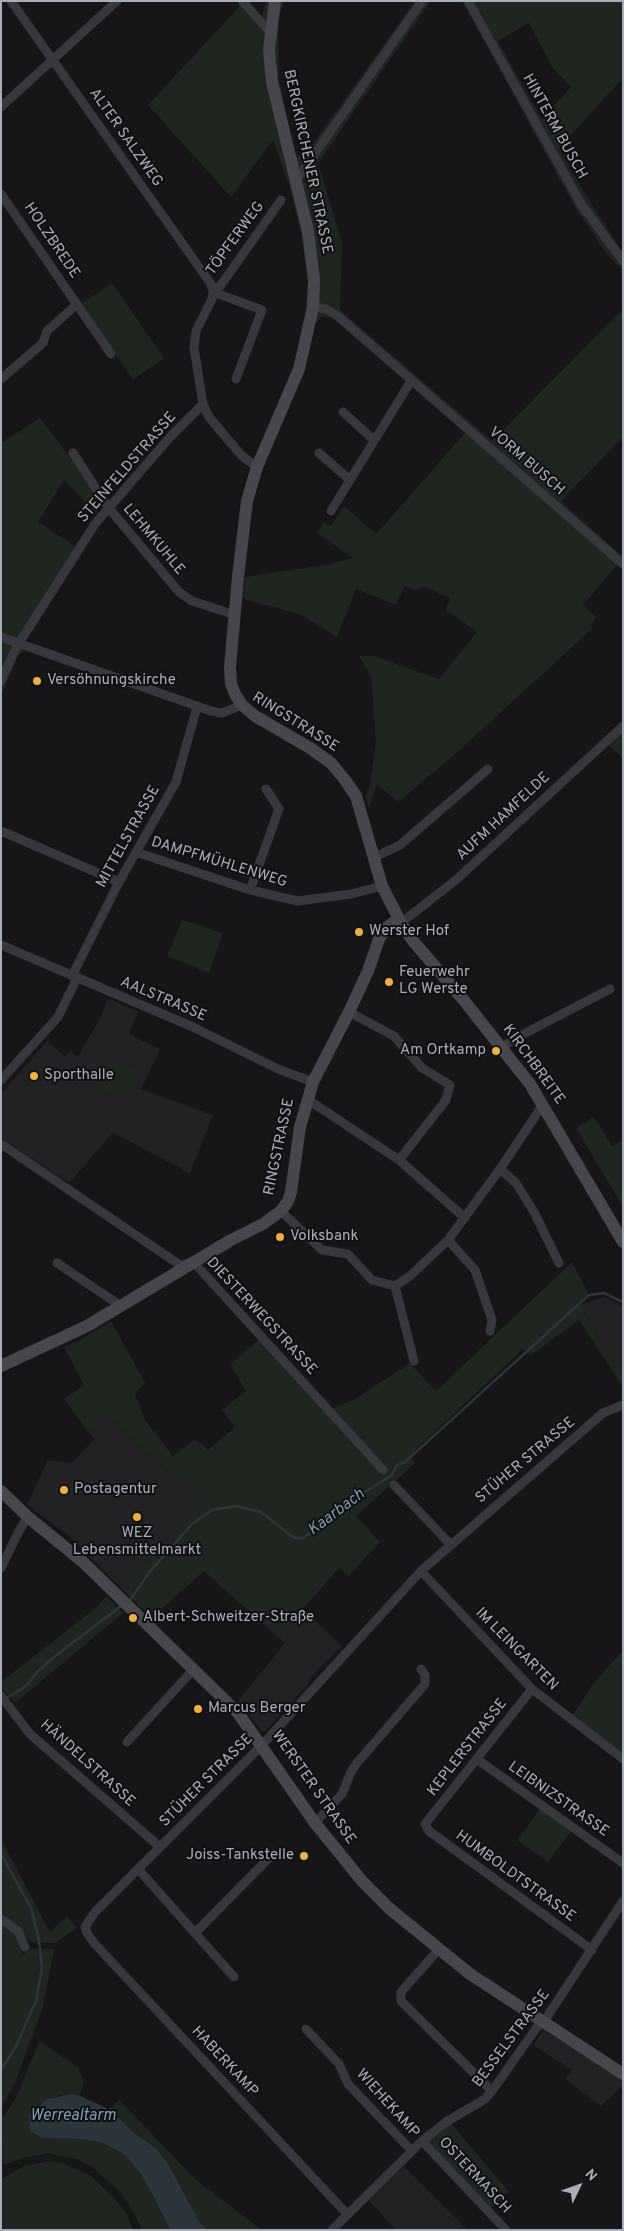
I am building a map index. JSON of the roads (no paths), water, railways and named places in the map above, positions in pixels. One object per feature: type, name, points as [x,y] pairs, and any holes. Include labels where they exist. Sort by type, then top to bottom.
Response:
[{"type":"street","name":"ALTER SALZWEG","points":[[11,1],[211,284],[213,292]]},
{"type":"street","points":[[1,107],[117,1]]},
{"type":"street","points":[[242,1],[270,32]]},
{"type":"street","name":"BERGKIRCHENER STRASSE","points":[[242,705],[231,684],[230,667],[246,510],[257,466],[299,369],[306,348],[314,307],[314,280],[308,231],[272,82],[269,50],[275,1]]},
{"type":"street","points":[[295,182],[422,1]]},
{"type":"street","name":"HINTERM BUSCH","points":[[468,1],[581,204],[623,261]]},
{"type":"street","name":"HOLZBREDE","points":[[1,194],[112,354]]},
{"type":"street","name":"TÖPFERWEG","points":[[213,292],[221,285],[281,200]]},
{"type":"street","points":[[236,380],[262,310],[213,292],[196,331],[194,348],[203,404],[209,417],[242,456],[257,466]]},
{"type":"street","points":[[1,379],[43,343],[47,331],[77,304]]},
{"type":"street","name":"VORM BUSCH","points":[[314,307],[332,312],[623,564]]},
{"type":"street","points":[[331,511],[411,381]]},
{"type":"street","name":"STEINFELDSTRASSE","points":[[1,681],[19,643],[95,524],[108,507],[203,404]]},
{"type":"street","points":[[343,412],[374,440]]},
{"type":"street","name":"LEHMKUHLE","points":[[73,453],[108,507],[186,598],[235,615]]},
{"type":"street","points":[[319,453],[350,480]]},
{"type":"street","name":"RINGSTRASSE","points":[[1,637],[198,707],[222,713],[242,705],[255,716],[310,748],[331,763],[356,796],[382,886],[399,921],[386,928],[379,939],[368,971],[313,1082],[300,1128],[291,1192],[288,1201],[280,1211],[263,1224],[192,1263],[87,1326],[1,1366]]},
{"type":"street","name":"MITTELSTRASSE","points":[[1,1080],[58,1017],[74,977],[118,882],[176,782],[198,707]]},
{"type":"street","name":"AUFM HAMFELDE","points":[[399,921],[457,879],[623,726]]},
{"type":"street","points":[[374,858],[400,845],[488,769]]},
{"type":"street","points":[[250,890],[279,810],[266,789]]},
{"type":"street","points":[[1,831],[118,882]]},
{"type":"street","name":"DAMPFMÜHLENWEG","points":[[136,852],[250,890],[298,901],[351,894],[382,886]]},
{"type":"street","name":"KIRCHBREITE","points":[[399,921],[413,941],[520,1070],[544,1106],[595,1197],[623,1242]]},
{"type":"street","name":"AALSTRASSE","points":[[1,945],[193,1027],[278,1070],[313,1082]]},
{"type":"street","points":[[501,1048],[514,1039],[610,989]]},
{"type":"street","points":[[349,1012],[394,1036],[422,1068],[450,1085],[446,1100],[399,1160]]},
{"type":"street","points":[[307,1099],[399,1160],[465,1218]]},
{"type":"street","points":[[280,1211],[322,1250],[348,1254],[372,1280],[395,1286],[410,1276],[448,1240],[500,1169],[540,1109],[544,1106]]},
{"type":"street","name":"DIESTERWEGSTRASSE","points":[[1,1144],[180,1265],[192,1263],[197,1266],[383,1470]]},
{"type":"street","points":[[500,1169],[516,1183],[534,1212],[559,1263]]},
{"type":"street","points":[[448,1240],[475,1270],[492,1320],[490,1331]]},
{"type":"street","points":[[57,1262],[120,1306]]},
{"type":"street","points":[[395,1286],[414,1361]]},
{"type":"street","name":"STÜHER STRASSE","points":[[85,1927],[95,1912],[262,1745],[421,1571],[603,1413],[623,1404]]},
{"type":"street","points":[[394,1485],[450,1544]]},
{"type":"street","name":"WERSTER STRASSE","points":[[1,1491],[28,1517],[79,1558],[238,1713],[315,1823],[362,1881],[404,1921],[470,1974],[623,2074]]},
{"type":"street","points":[[1,1568],[28,1517]]},
{"type":"street","name":"IM LEINGARTEN","points":[[421,1571],[532,1689],[623,1759]]},
{"type":"street","points":[[315,1823],[342,1794],[357,1763],[424,1684],[424,1674],[421,1669]]},
{"type":"street","points":[[127,1742],[193,1670]]},
{"type":"street","name":"KEPLERSTRASSE","points":[[426,1824],[532,1689]]},
{"type":"street","name":"HÄNDELSTRASSE","points":[[1,1696],[30,1734],[160,1847]]},
{"type":"street","name":"LEIBNIZSTRASSE","points":[[478,1760],[623,1863]]},
{"type":"street","name":"HUMBOLDTSTRASSE","points":[[426,1824],[429,1831],[592,1950]]},
{"type":"street","points":[[195,1934],[269,1858]]},
{"type":"street","points":[[138,1870],[234,1977]]},
{"type":"street","name":"BESSELSTRASSE","points":[[332,2230],[422,2141],[446,2122],[485,2099],[537,2027],[543,2023],[623,1901]]},
{"type":"street","points":[[1,1919],[18,1931],[25,1947]]},
{"type":"street","name":"HABERKAMP","points":[[85,1927],[94,1943],[347,2214]]},
{"type":"street","points":[[439,1950],[401,1992],[401,2000],[492,2091]]},
{"type":"street","name":"WIEHEKAMP","points":[[306,2029],[339,2064],[348,2084],[412,2151]]},
{"type":"street","name":"OSTERMASCH","points":[[422,2141],[506,2230]]},
{"type":"water","name":"Werrealtarm","points":[[71,2094],[109,2109],[134,2133],[157,2149],[168,2163],[200,2223],[208,2230],[170,2230],[140,2173],[124,2154],[103,2143],[80,2139],[43,2138],[30,2131],[29,2114],[47,2099]]},
{"type":"waterway","name":"Kaarbach","points":[[130,1600],[151,1570],[192,1524],[212,1510],[236,1506],[261,1512],[294,1538],[304,1538],[336,1510],[392,1475],[397,1465],[405,1462],[589,1295],[604,1293],[623,1302]]},
{"type":"waterway","name":"Kaarbach","points":[[5,1699],[26,1686],[37,1672],[54,1657],[121,1606]]},
{"type":"waterway","name":"Kaarbach","points":[[1,1854],[31,1908],[39,1940],[42,1968],[36,2001],[16,2046],[1,2070]]},
{"type":"place","name":"Versöhnungskirche","points":[[37,681]]},
{"type":"place","name":"Werster Hof","points":[[359,932]]},
{"type":"place","name":"Feuerwehr LG Werste","points":[[389,982]]},
{"type":"place","name":"Am Ortkamp","points":[[496,1051]]},
{"type":"place","name":"Sporthalle","points":[[34,1076]]},
{"type":"place","name":"Volksbank","points":[[280,1237]]},
{"type":"place","name":"Postagentur","points":[[64,1490]]},
{"type":"place","name":"WEZ Lebensmittelmarkt","points":[[137,1517]]},
{"type":"place","name":"Albert-Schweitzer-Straße","points":[[133,1618]]},
{"type":"place","name":"Marcus Berger","points":[[198,1709]]},
{"type":"place","name":"Joiss-Tankstelle","points":[[304,1856]]}]
